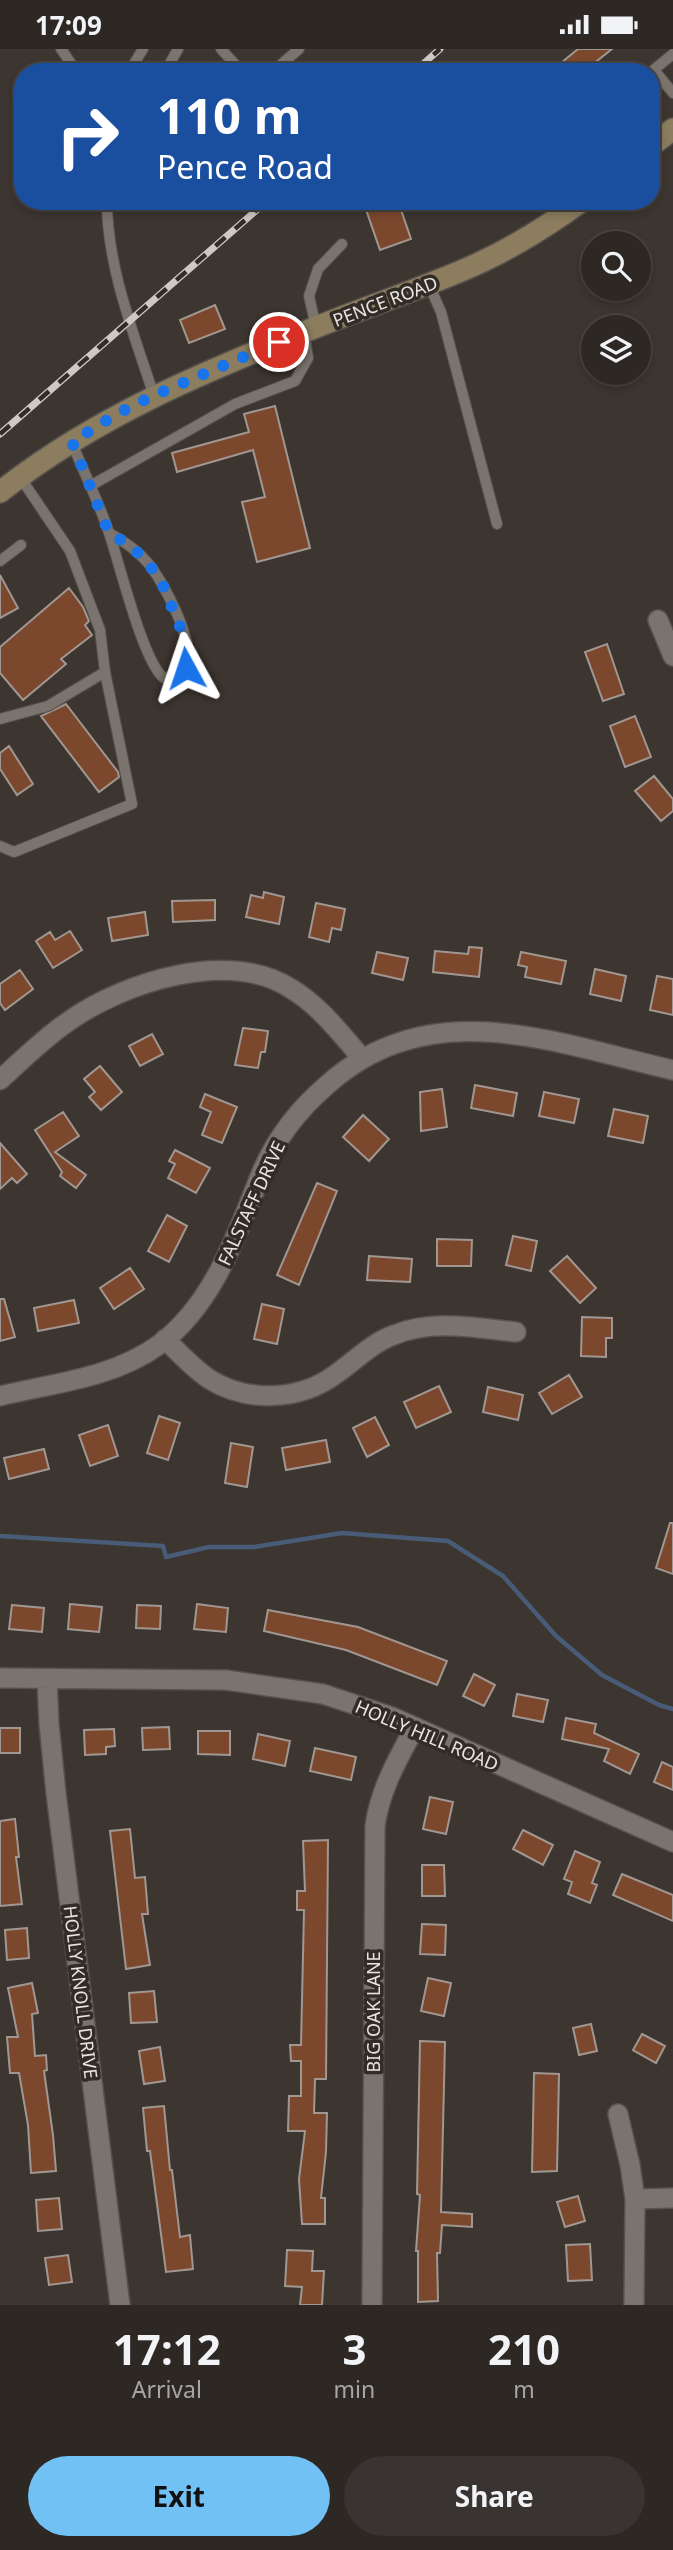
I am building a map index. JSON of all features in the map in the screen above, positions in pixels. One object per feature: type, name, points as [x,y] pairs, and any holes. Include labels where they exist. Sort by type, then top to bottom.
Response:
[{"type":"street","name":"PENCE ROAD","points":[[0,492],[72,442],[154,395],[428,284],[509,247],[568,210]]},
{"type":"street","points":[[658,619],[673,656]]},
{"type":"street","points":[[0,1080],[53,1033],[91,1008],[136,987],[169,977],[218,971],[254,974],[289,986],[328,1018],[362,1058]]},
{"type":"street","name":"FALSTAFF DRIVE","points":[[0,1396],[103,1372],[133,1360],[165,1339],[183,1323],[214,1282],[264,1167],[277,1144],[314,1096],[341,1072],[387,1045],[421,1036],[469,1030],[500,1031],[673,1070]]},
{"type":"street","points":[[165,1339],[188,1362],[222,1386],[253,1394],[276,1396],[313,1387],[335,1375],[379,1341],[411,1329],[444,1325],[516,1332]]},
{"type":"street","name":"HOLLY HILL ROAD","points":[[0,1678],[214,1680],[261,1684],[323,1695],[392,1717],[673,1842]]},
{"type":"street","name":"HOLLY KNOLL DRIVE","points":[[47,1679],[48,1724],[56,1793],[120,2305]]},
{"type":"street","name":"BIG OAK LANE","points":[[372,2305],[374,1826],[378,1804],[389,1776],[415,1727]]},
{"type":"street","points":[[618,2114],[635,2199],[634,2305]]},
{"type":"street","points":[[635,2199],[673,2199]]},
{"type":"lane","points":[[221,49],[234,63]]},
{"type":"lane","points":[[283,63],[299,49]]},
{"type":"lane","points":[[660,79],[673,93]]},
{"type":"lane","points":[[107,210],[117,271],[154,395]]},
{"type":"lane","points":[[90,486],[235,404],[295,381],[308,358],[309,296],[318,269],[342,243]]},
{"type":"lane","points":[[428,284],[441,312],[498,524]]},
{"type":"lane","points":[[72,442],[109,533],[144,641],[158,674],[164,678],[179,676],[186,668],[186,641],[162,583],[147,561],[128,544],[109,533]]},
{"type":"lane","points":[[0,846],[15,852],[132,804],[105,672],[100,630],[70,551],[20,476]]},
{"type":"lane","points":[[0,561],[21,545]]},
{"type":"lane","points":[[0,719],[48,706],[105,672]]},
{"type":"building","points":[[578,49],[612,49],[594,63],[561,63]]},
{"type":"building","points":[[366,210],[401,210],[411,239],[380,250]]},
{"type":"building","points":[[215,305],[225,329],[189,343],[180,320]]},
{"type":"building","points":[[275,406],[310,548],[257,562],[242,502],[265,497],[253,450],[177,472],[172,453],[249,432],[244,414]]},
{"type":"building","points":[[0,575],[18,608],[0,618]]},
{"type":"building","points":[[69,588],[83,607],[89,621],[85,625],[92,635],[61,659],[66,664],[23,700],[0,673],[0,647]]},
{"type":"building","points":[[607,644],[624,694],[603,701],[585,652]]},
{"type":"building","points":[[66,704],[118,772],[119,777],[99,792],[41,716]]},
{"type":"building","points":[[635,716],[651,757],[625,767],[610,726]]},
{"type":"building","points":[[9,746],[33,784],[17,795],[0,769],[0,753]]},
{"type":"building","points":[[654,776],[673,799],[673,811],[661,821],[635,791]]},
{"type":"building","points":[[264,892],[284,897],[279,924],[246,917],[251,895],[263,898]]},
{"type":"building","points":[[215,900],[215,920],[173,922],[172,901]]},
{"type":"building","points":[[316,903],[345,909],[341,930],[332,928],[329,942],[309,937]]},
{"type":"building","points":[[145,912],[148,935],[112,941],[108,918]]},
{"type":"building","points":[[70,931],[82,950],[53,968],[36,941],[50,932],[55,940]]},
{"type":"building","points":[[469,947],[482,948],[479,977],[433,972],[435,951],[468,954]]},
{"type":"building","points":[[377,952],[408,958],[403,980],[372,973]]},
{"type":"building","points":[[521,952],[566,961],[561,984],[525,977],[527,967],[518,965]]},
{"type":"building","points":[[595,969],[626,976],[621,1001],[590,994]]},
{"type":"building","points":[[20,970],[33,989],[5,1010],[0,1003],[0,984]]},
{"type":"building","points":[[657,976],[673,979],[673,1015],[650,1010]]},
{"type":"building","points":[[243,1028],[268,1031],[265,1052],[261,1052],[258,1068],[235,1065]]},
{"type":"building","points":[[152,1034],[163,1054],[140,1066],[129,1046]]},
{"type":"building","points":[[100,1066],[122,1092],[101,1110],[89,1097],[95,1092],[84,1079]]},
{"type":"building","points":[[475,1085],[517,1093],[513,1116],[471,1108]]},
{"type":"building","points":[[442,1089],[447,1127],[421,1131],[420,1092]]},
{"type":"building","points":[[544,1092],[579,1099],[574,1123],[539,1116]]},
{"type":"building","points":[[205,1094],[237,1107],[222,1143],[202,1135],[211,1112],[200,1107]]},
{"type":"building","points":[[614,1109],[648,1116],[643,1143],[608,1136]]},
{"type":"building","points":[[63,1112],[79,1136],[55,1152],[86,1175],[76,1188],[60,1176],[62,1172],[35,1130]]},
{"type":"building","points":[[363,1115],[389,1139],[369,1161],[343,1137]]},
{"type":"building","points":[[0,1143],[27,1174],[17,1183],[12,1178],[0,1189]]},
{"type":"building","points":[[175,1150],[210,1168],[196,1193],[168,1178],[175,1164],[169,1161]]},
{"type":"building","points":[[317,1183],[337,1191],[299,1285],[277,1275]]},
{"type":"building","points":[[167,1215],[187,1226],[169,1262],[148,1251]]},
{"type":"building","points":[[513,1236],[537,1241],[531,1271],[506,1265]]},
{"type":"building","points":[[437,1239],[472,1240],[471,1266],[437,1266]]},
{"type":"building","points":[[369,1256],[412,1259],[410,1282],[367,1280]]},
{"type":"building","points":[[567,1256],[596,1288],[580,1303],[550,1271]]},
{"type":"building","points":[[130,1268],[144,1289],[114,1309],[100,1288]]},
{"type":"building","points":[[0,1299],[4,1299],[15,1337],[0,1341]]},
{"type":"building","points":[[74,1300],[79,1323],[38,1331],[34,1308]]},
{"type":"building","points":[[262,1304],[284,1309],[277,1344],[254,1339]]},
{"type":"building","points":[[582,1317],[612,1318],[612,1338],[606,1338],[606,1357],[581,1356]]},
{"type":"building","points":[[569,1375],[582,1397],[552,1414],[539,1393]]},
{"type":"building","points":[[439,1386],[451,1412],[416,1428],[404,1402]]},
{"type":"building","points":[[488,1387],[523,1395],[518,1420],[483,1412]]},
{"type":"building","points":[[159,1416],[180,1423],[168,1460],[147,1453]]},
{"type":"building","points":[[375,1417],[389,1445],[367,1457],[353,1428]]},
{"type":"building","points":[[108,1425],[118,1456],[90,1466],[79,1435]]},
{"type":"building","points":[[326,1440],[330,1462],[286,1470],[282,1448]]},
{"type":"building","points":[[231,1443],[253,1447],[247,1487],[225,1483]]},
{"type":"building","points":[[44,1449],[49,1469],[9,1479],[4,1458]]},
{"type":"building","points":[[670,1523],[673,1523],[673,1574],[656,1568]]},
{"type":"building","points":[[70,1604],[102,1607],[99,1632],[68,1629]]},
{"type":"building","points":[[197,1604],[228,1608],[226,1632],[194,1629]]},
{"type":"building","points":[[12,1605],[44,1608],[42,1632],[9,1629]]},
{"type":"building","points":[[137,1605],[161,1606],[160,1629],[136,1628]]},
{"type":"building","points":[[268,1610],[358,1627],[447,1661],[437,1685],[346,1650],[264,1631]]},
{"type":"building","points":[[474,1674],[495,1685],[484,1706],[463,1696]]},
{"type":"building","points":[[517,1694],[548,1700],[543,1722],[513,1716]]},
{"type":"building","points":[[566,1718],[596,1724],[594,1733],[639,1754],[630,1774],[604,1761],[609,1749],[562,1739]]},
{"type":"building","points":[[169,1727],[170,1749],[143,1750],[142,1728]]},
{"type":"building","points":[[0,1728],[20,1728],[20,1753],[0,1753]]},
{"type":"building","points":[[114,1729],[115,1746],[106,1747],[106,1754],[85,1755],[84,1730]]},
{"type":"building","points":[[198,1731],[230,1731],[230,1755],[198,1754]]},
{"type":"building","points":[[258,1734],[290,1741],[285,1766],[253,1759]]},
{"type":"building","points":[[315,1748],[356,1757],[351,1780],[310,1771]]},
{"type":"building","points":[[662,1762],[673,1767],[673,1790],[654,1782]]},
{"type":"building","points":[[430,1797],[453,1802],[446,1834],[423,1829]]},
{"type":"building","points":[[15,1819],[19,1857],[16,1857],[22,1904],[0,1906],[0,1821]]},
{"type":"building","points":[[130,1829],[135,1878],[145,1877],[148,1914],[142,1914],[150,1965],[126,1969],[110,1831]]},
{"type":"building","points":[[523,1830],[553,1845],[543,1865],[513,1849]]},
{"type":"building","points":[[328,1840],[326,2079],[315,2079],[314,2113],[327,2113],[321,2198],[325,2198],[325,2224],[302,2224],[299,2179],[305,2131],[288,2131],[289,2096],[301,2096],[301,2061],[291,2061],[290,2045],[301,2045],[304,1910],[297,1910],[297,1891],[305,1891],[303,1841]]},
{"type":"building","points":[[575,1851],[600,1862],[592,1883],[597,1885],[590,1903],[568,1894],[572,1882],[564,1879]]},
{"type":"building","points":[[422,1865],[444,1865],[445,1896],[422,1896]]},
{"type":"building","points":[[622,1874],[673,1895],[673,1921],[613,1895]]},
{"type":"building","points":[[422,1924],[446,1925],[445,1955],[420,1954]]},
{"type":"building","points":[[27,1928],[29,1958],[7,1960],[5,1930]]},
{"type":"building","points":[[428,1978],[451,1983],[444,2016],[421,2011]]},
{"type":"building","points":[[32,1983],[38,2013],[32,2014],[35,2056],[46,2055],[47,2070],[44,2071],[56,2171],[31,2173],[28,2125],[19,2073],[10,2073],[7,2037],[18,2037],[8,1988]]},
{"type":"building","points":[[154,1991],[157,2022],[131,2023],[129,1993]]},
{"type":"building","points":[[591,2024],[597,2051],[579,2055],[573,2028]]},
{"type":"building","points":[[642,2034],[665,2046],[656,2063],[633,2050]]},
{"type":"building","points":[[420,2041],[445,2042],[441,2212],[472,2214],[472,2227],[442,2225],[440,2253],[437,2253],[438,2301],[418,2302],[416,2251],[420,2195],[417,2194]]},
{"type":"building","points":[[160,2047],[165,2081],[144,2084],[139,2051]]},
{"type":"building","points":[[534,2073],[559,2074],[557,2171],[532,2172]]},
{"type":"building","points":[[164,2106],[180,2237],[190,2235],[193,2269],[166,2272],[143,2108]]},
{"type":"building","points":[[578,2196],[585,2221],[565,2227],[557,2202]]},
{"type":"building","points":[[59,2198],[62,2229],[38,2231],[36,2200]]},
{"type":"building","points":[[590,2244],[592,2280],[568,2281],[566,2245]]},
{"type":"building","points":[[287,2250],[313,2251],[312,2271],[324,2271],[322,2305],[300,2305],[302,2287],[285,2286]]},
{"type":"building","points":[[68,2255],[72,2282],[49,2285],[45,2258]]},
{"type":"waterway","points":[[0,1536],[163,1546],[166,1557],[209,1547],[254,1547],[342,1533],[448,1541],[503,1576],[556,1636],[602,1675],[659,1705],[673,1709]]},
{"type":"railway","points":[[424,63],[440,49]]},
{"type":"railway","points":[[0,434],[257,210]]},
{"type":"route","points":[[186,668],[186,641],[162,583],[147,561],[128,544],[109,533],[72,442],[150,397],[279,342]]}]
